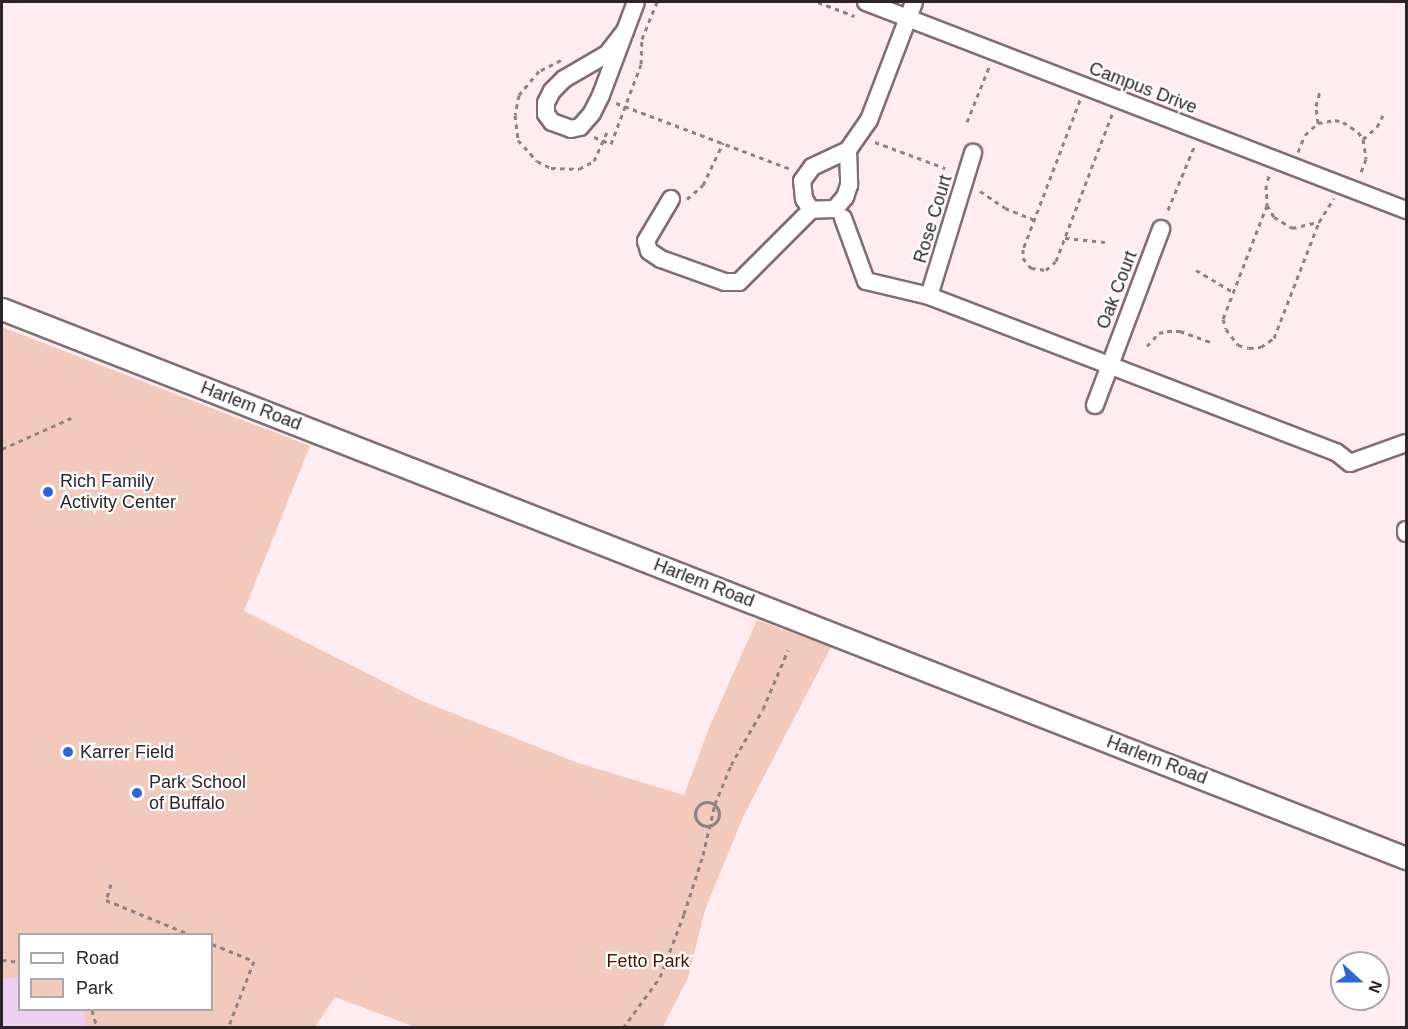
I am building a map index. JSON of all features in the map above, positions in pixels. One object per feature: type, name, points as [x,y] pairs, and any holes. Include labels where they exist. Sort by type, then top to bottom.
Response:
[{"type":"main road","name":"Harlem Road","points":[[2,309],[1407,858]]},
{"type":"street","points":[[625,30],[607,54],[564,79],[552,91],[546,103],[546,114],[552,122],[571,129],[580,127],[592,113],[625,30],[636,2]]},
{"type":"street","name":"Campus Drive","points":[[866,2],[1407,210]]},
{"type":"street","points":[[812,210],[804,199],[802,181],[812,167],[848,150],[869,120],[914,2]]},
{"type":"street","points":[[679,199],[646,242],[649,251],[661,259],[725,282],[739,282],[812,210],[835,209],[845,197],[849,185],[848,150]]},
{"type":"street","name":"Rose Court","points":[[929,296],[974,153]]},
{"type":"street","points":[[843,218],[866,281],[929,296],[1336,452],[1350,463],[1407,443]]},
{"type":"street","name":"Oak Court","points":[[1095,405],[1161,229]]},
{"type":"path","points":[[590,136],[611,144],[641,64],[642,39],[657,2]]},
{"type":"path","points":[[818,2],[857,17]]},
{"type":"path","points":[[967,122],[990,62]]},
{"type":"path","points":[[1318,123],[1316,106],[1320,91]]},
{"type":"path","points":[[1081,97],[1023,249],[1023,258],[1031,268],[1046,270],[1052,267],[1114,109]]},
{"type":"path","points":[[616,103],[792,170]]},
{"type":"path","points":[[1363,139],[1377,127],[1383,115]]},
{"type":"path","points":[[1298,152],[1305,135],[1318,123],[1335,120],[1343,122],[1358,132],[1363,139],[1366,159],[1360,176]]},
{"type":"path","points":[[870,140],[945,168]]},
{"type":"path","points":[[679,199],[703,184],[723,143]]},
{"type":"path","points":[[1168,210],[1194,147]]},
{"type":"path","points":[[1271,171],[1266,185],[1266,205],[1223,319],[1231,338],[1238,345],[1249,348],[1267,343],[1274,338],[1281,326],[1319,222],[1331,208],[1335,196]]},
{"type":"path","points":[[980,191],[1005,208],[1034,220]]},
{"type":"path","points":[[1266,205],[1274,217],[1292,228],[1319,222]]},
{"type":"path","points":[[1065,238],[1105,242]]},
{"type":"path","points":[[1196,270],[1233,292]]},
{"type":"path","points":[[1147,346],[1159,333],[1167,331],[1180,331],[1210,342]]},
{"type":"path","points":[[2,449],[71,418]]},
{"type":"path","points":[[623,1028],[660,977],[684,914],[714,804],[731,765],[763,709],[788,650]]},
{"type":"path","points":[[702,802],[714,804],[719,815],[716,823],[709,827],[698,823],[694,812],[702,802]]},
{"type":"path","points":[[111,884],[106,900],[187,933]]},
{"type":"path","points":[[213,944],[254,961],[228,1028]]},
{"type":"path","points":[[2,960],[18,962]]},
{"type":"path","points":[[92,1011],[97,1028]]},
{"type":"green space","name":"Fetto Park","points":[[2,327],[310,446],[244,611],[422,701],[578,763],[684,795],[709,728],[757,620],[831,647],[743,817],[705,910],[688,978],[663,1027],[415,1027],[335,997],[315,1027],[2,1027]]},
{"type":"shaded area","points":[[18,977],[18,1011],[83,1011],[86,1027],[2,1027],[2,979]]},
{"type":"place","name":"Rich Family Activity Center","points":[[48,492]]},
{"type":"place","name":"Karrer Field","points":[[68,752]]},
{"type":"place","name":"Park School of Buffalo","points":[[137,793]]}]
